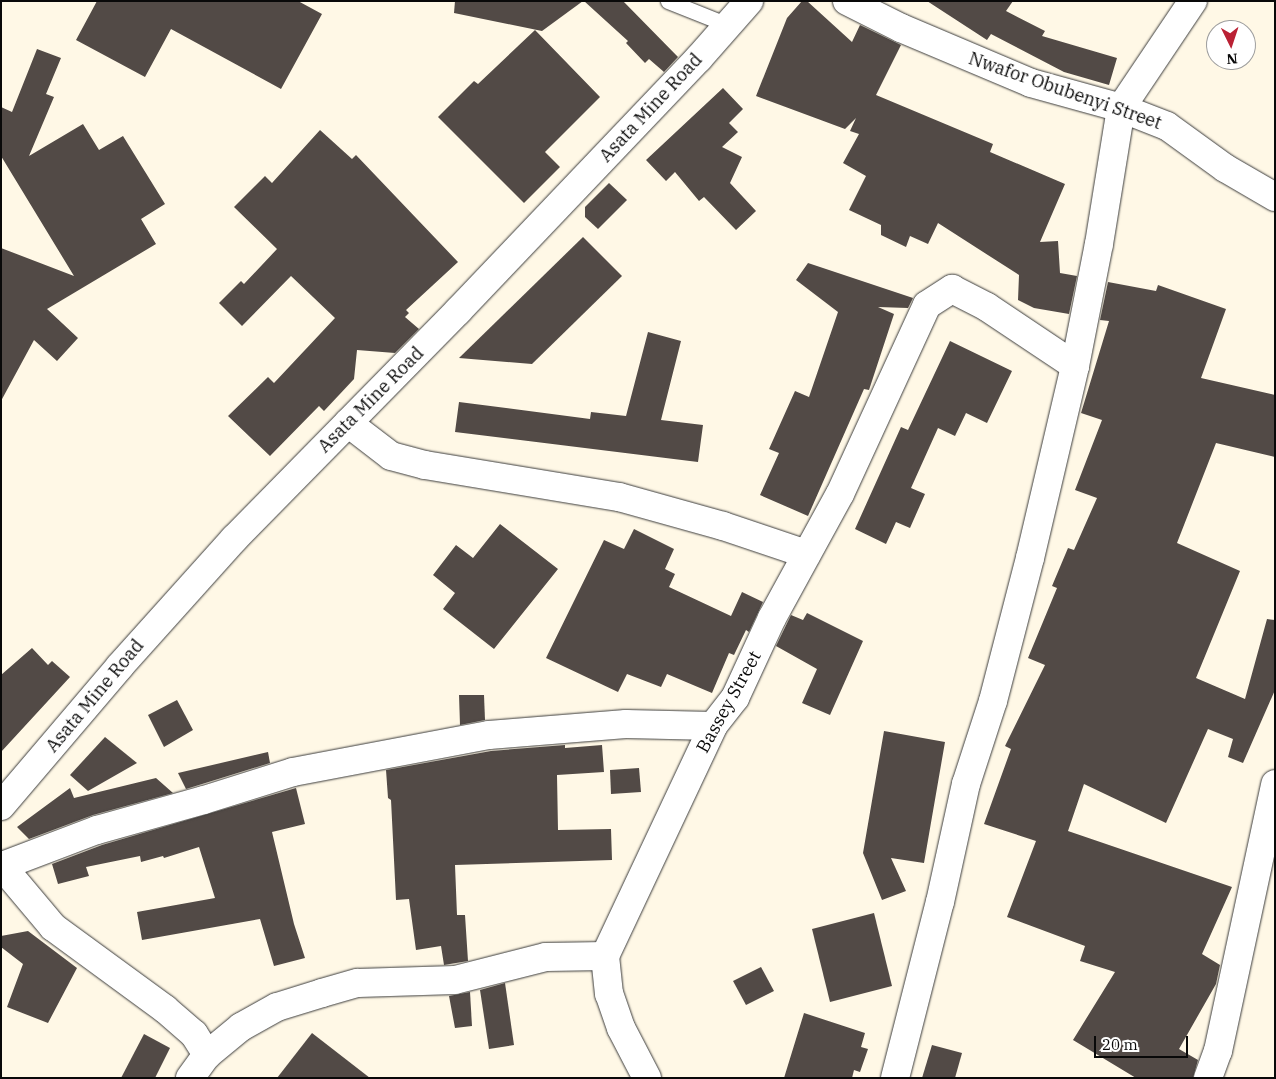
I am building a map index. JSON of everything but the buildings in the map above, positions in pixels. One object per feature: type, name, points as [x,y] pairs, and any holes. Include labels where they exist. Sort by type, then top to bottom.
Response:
[{"type":"street","name":"Asata Mine Road","points":[[1,806],[177,601],[234,538],[458,311],[749,1]]},
{"type":"street","name":"Nwafor Obubenyi Street","points":[[847,1],[901,28],[1031,83],[1121,108],[1167,126],[1225,168],[1275,197]]},
{"type":"street","points":[[895,1078],[940,902],[966,784],[993,701],[1030,558],[1075,366],[1099,244],[1121,108],[1193,1]]},
{"type":"street","name":"Bassey Street","points":[[605,956],[713,726],[735,698],[772,618],[840,494],[927,305],[952,289],[987,307],[1075,366]]},
{"type":"street","points":[[348,423],[391,456],[425,465],[619,498],[723,526],[806,554]]},
{"type":"street","points":[[207,1055],[194,1034],[165,1009],[53,927],[2,866],[97,830],[204,800],[293,772],[489,735],[626,724],[713,726]]},
{"type":"street","points":[[1208,1078],[1218,1051],[1275,784]]},
{"type":"street","points":[[190,1078],[207,1055],[241,1026],[277,1007],[358,983],[455,980],[546,957],[605,956],[609,994],[622,1028],[647,1078]]},
{"type":"lane","points":[[668,1],[728,25]]}]
